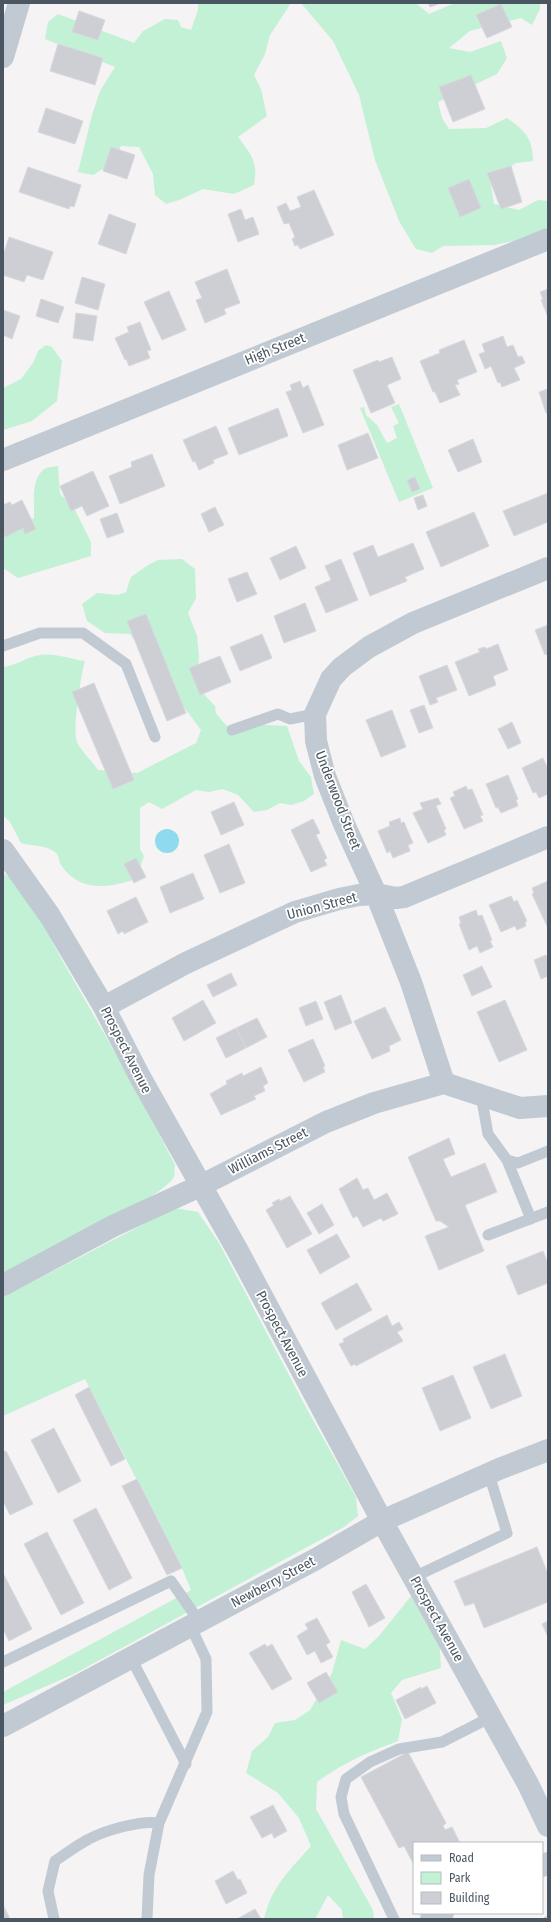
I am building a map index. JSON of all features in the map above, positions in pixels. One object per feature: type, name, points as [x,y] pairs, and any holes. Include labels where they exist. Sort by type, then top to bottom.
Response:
[{"type":"street","points":[[3,57],[7,30],[19,3]]},
{"type":"street","name":"High Street","points":[[3,460],[548,239]]},
{"type":"street","name":"Underwood Street","points":[[444,1083],[411,982],[376,894],[344,824],[324,770],[316,741],[315,714],[331,679],[342,667],[369,647],[414,623],[548,568]]},
{"type":"street","name":"Union Street","points":[[104,1007],[186,963],[279,918],[339,899],[376,894],[396,898],[404,897],[548,837]]},
{"type":"street","name":"Prospect Avenue","points":[[3,850],[50,916],[104,1007],[140,1078],[239,1253],[382,1521],[491,1717],[548,1826]]},
{"type":"street","points":[[444,1083],[520,1108],[548,1106]]},
{"type":"street","name":"Williams Street","points":[[3,1285],[113,1226],[200,1186],[326,1122],[374,1103],[444,1083]]},
{"type":"street","name":"Newberry Street","points":[[3,1726],[382,1521],[488,1474],[548,1450]]},
{"type":"street","points":[[431,1919],[441,1914]]},
{"type":"lane","points":[[3,646],[40,633],[83,633],[126,664],[155,737]]},
{"type":"lane","points":[[232,730],[278,714],[290,719],[315,714]]},
{"type":"lane","points":[[481,1095],[488,1134],[507,1160],[530,1219]]},
{"type":"lane","points":[[507,1160],[518,1163],[548,1150]]},
{"type":"lane","points":[[488,1235],[548,1212]]},
{"type":"lane","points":[[414,1577],[507,1532],[488,1474]]},
{"type":"lane","points":[[3,1662],[171,1581],[194,1623],[206,1659],[207,1712],[186,1764],[159,1823],[149,1875],[147,1919]]},
{"type":"lane","points":[[131,1658],[186,1764]]},
{"type":"lane","points":[[394,1919],[344,1814],[341,1797],[346,1779],[370,1762],[399,1750],[442,1742],[491,1717]]},
{"type":"lane","points":[[54,1919],[48,1891],[55,1862],[90,1839],[124,1827],[153,1822],[159,1823]]},
{"type":"green space","points":[[198,3],[291,3],[270,35],[265,54],[254,75],[261,89],[267,116],[238,137],[253,159],[255,170],[254,185],[234,194],[203,189],[182,199],[166,204],[155,195],[153,174],[139,147],[121,146],[111,164],[93,175],[78,172],[92,115],[100,91],[115,67],[45,39],[48,22],[58,14],[134,43],[143,31],[165,19],[178,20],[181,27],[191,30],[198,10]]},
{"type":"green space","points":[[301,3],[409,3],[417,4],[429,14],[455,3],[540,3],[540,9],[532,25],[521,18],[470,31],[449,48],[470,52],[501,41],[507,58],[497,74],[438,102],[442,118],[449,129],[486,128],[507,118],[523,131],[530,141],[533,161],[516,163],[490,180],[494,204],[519,210],[538,200],[548,201],[548,223],[546,228],[514,241],[494,245],[443,246],[432,253],[416,249],[399,221],[375,160],[359,95],[333,41]]},
{"type":"green space","points":[[46,345],[52,347],[62,361],[57,401],[32,421],[3,430],[3,388],[21,379],[33,363],[38,351]]},
{"type":"green space","points":[[399,404],[433,488],[399,502],[360,408],[364,407],[366,415],[377,425],[387,443],[397,438],[393,426],[399,423],[391,407]]},
{"type":"green space","points":[[58,466],[60,494],[73,506],[91,542],[91,556],[18,578],[3,568],[3,510],[34,519],[34,493],[36,481],[44,469]]},
{"type":"green space","points":[[182,559],[195,569],[196,598],[188,613],[197,636],[199,657],[197,678],[199,689],[215,706],[216,713],[222,721],[232,730],[264,725],[287,726],[299,761],[311,777],[314,794],[304,801],[291,805],[280,803],[267,810],[254,812],[238,795],[223,789],[209,792],[196,790],[162,809],[149,802],[140,808],[140,849],[144,856],[136,879],[115,885],[105,886],[86,884],[69,874],[61,865],[57,854],[53,850],[21,843],[10,822],[3,815],[3,667],[31,657],[47,654],[85,661],[78,703],[76,736],[79,746],[98,770],[137,773],[196,743],[201,730],[130,634],[105,633],[87,621],[82,604],[97,593],[118,595],[126,592],[131,577],[158,560]]},
{"type":"green space","points":[[3,873],[20,889],[44,926],[134,1087],[175,1165],[174,1177],[164,1187],[146,1200],[95,1229],[3,1277]]},
{"type":"green space","points":[[175,1208],[198,1212],[219,1243],[308,1411],[356,1497],[358,1516],[344,1527],[74,1674],[3,1705],[3,1692],[191,1590],[182,1568],[85,1379],[3,1416],[3,1297]]},
{"type":"green space","points":[[411,1596],[427,1625],[439,1636],[441,1668],[402,1680],[391,1693],[402,1719],[398,1741],[356,1758],[326,1775],[317,1782],[316,1809],[373,1910],[374,1919],[343,1919],[342,1910],[328,1895],[315,1919],[264,1919],[271,1897],[276,1888],[311,1846],[299,1818],[278,1793],[246,1773],[252,1751],[268,1737],[275,1723],[295,1720],[310,1710],[332,1673],[341,1640],[365,1649],[379,1636]]},
{"type":"water","points":[[167,829],[176,832],[179,841],[176,850],[167,853],[158,850],[155,841],[158,832]]},
{"type":"building","points":[[428,3],[441,3],[430,7]]},
{"type":"building","points":[[501,4],[512,27],[487,38],[476,15]]},
{"type":"building","points":[[79,11],[105,20],[98,40],[72,32]]},
{"type":"building","points":[[58,44],[103,58],[95,85],[50,71]]},
{"type":"building","points":[[471,75],[485,109],[453,122],[439,87]]},
{"type":"building","points":[[46,108],[83,121],[75,144],[38,132]]},
{"type":"building","points":[[111,147],[135,155],[127,179],[103,171]]},
{"type":"building","points":[[511,166],[522,202],[501,209],[487,173]]},
{"type":"building","points":[[28,167],[81,185],[74,207],[70,206],[69,209],[19,192]]},
{"type":"building","points":[[469,179],[481,208],[460,217],[448,188]]},
{"type":"building","points":[[314,190],[334,235],[300,249],[298,245],[295,246],[292,239],[295,237],[289,223],[284,224],[277,207],[286,203],[290,211],[301,207],[297,197]]},
{"type":"building","points":[[241,209],[245,220],[253,217],[259,234],[238,242],[228,214]]},
{"type":"building","points":[[109,214],[136,224],[126,254],[98,244]]},
{"type":"building","points":[[9,237],[53,252],[43,280],[27,275],[24,282],[3,275],[3,256]]},
{"type":"building","points":[[227,269],[240,303],[224,309],[226,314],[205,323],[196,300],[202,298],[195,282]]},
{"type":"building","points":[[82,277],[105,284],[98,310],[75,303]]},
{"type":"building","points":[[548,289],[548,317],[541,300],[543,299],[540,292]]},
{"type":"building","points":[[169,291],[186,330],[162,340],[144,302]]},
{"type":"building","points":[[41,299],[64,307],[58,323],[36,316]]},
{"type":"building","points":[[3,310],[20,316],[12,339],[3,335]]},
{"type":"building","points":[[76,313],[97,316],[93,341],[73,338]]},
{"type":"building","points":[[140,322],[151,350],[147,351],[150,358],[129,366],[115,338],[129,332],[127,327]]},
{"type":"building","points":[[503,336],[507,347],[513,345],[518,357],[522,356],[525,363],[514,368],[520,380],[502,387],[500,382],[498,383],[491,366],[485,369],[479,354],[485,352],[482,344]]},
{"type":"building","points":[[464,340],[477,372],[457,380],[459,384],[455,385],[460,395],[440,403],[435,392],[433,392],[420,361],[440,353],[439,350]]},
{"type":"building","points":[[392,357],[401,379],[387,385],[395,403],[371,413],[353,370],[378,360],[379,362]]},
{"type":"building","points":[[300,381],[303,388],[308,385],[324,425],[303,433],[286,392],[292,390],[290,385]]},
{"type":"building","points":[[548,389],[548,412],[546,413],[539,392]]},
{"type":"building","points":[[278,408],[288,436],[239,455],[228,428]]},
{"type":"building","points":[[216,426],[228,454],[213,460],[214,463],[199,470],[195,461],[193,462],[183,440]]},
{"type":"building","points":[[368,433],[378,458],[347,470],[338,445]]},
{"type":"building","points":[[473,439],[482,462],[458,472],[448,450]]},
{"type":"building","points":[[152,454],[165,486],[120,504],[109,476],[132,467],[131,462]]},
{"type":"building","points":[[93,471],[109,506],[87,516],[82,506],[71,511],[60,486]]},
{"type":"building","points":[[415,477],[420,489],[412,492],[407,480]]},
{"type":"building","points":[[548,493],[548,522],[514,536],[503,511]]},
{"type":"building","points":[[423,495],[427,506],[418,510],[414,498]]},
{"type":"building","points":[[22,500],[36,529],[25,534],[23,528],[5,537],[3,533],[3,505],[10,502],[12,505]]},
{"type":"building","points":[[215,507],[224,525],[209,532],[201,514]]},
{"type":"building","points":[[474,512],[489,546],[441,567],[426,532]]},
{"type":"building","points":[[117,513],[124,532],[107,538],[100,519]]},
{"type":"building","points":[[413,543],[424,569],[405,577],[407,581],[370,596],[353,553],[373,545],[378,557]]},
{"type":"building","points":[[296,546],[306,568],[280,580],[270,558]]},
{"type":"building","points":[[341,559],[358,600],[326,613],[315,587],[331,580],[325,566]]},
{"type":"building","points":[[247,572],[257,594],[237,602],[228,579]]},
{"type":"building","points":[[305,603],[316,631],[284,643],[274,616]]},
{"type":"building","points":[[146,614],[186,713],[167,721],[127,621]]},
{"type":"building","points":[[548,625],[548,653],[545,655],[535,630]]},
{"type":"building","points":[[262,634],[272,658],[240,671],[230,647]]},
{"type":"building","points":[[498,644],[508,670],[493,676],[496,685],[469,696],[455,662],[480,652],[478,649],[485,647],[486,649]]},
{"type":"building","points":[[220,656],[231,682],[200,695],[189,668]]},
{"type":"building","points":[[447,665],[457,690],[436,698],[438,702],[430,705],[419,676]]},
{"type":"building","points":[[94,683],[134,780],[113,789],[72,692]]},
{"type":"building","points":[[424,705],[433,728],[419,733],[410,710]]},
{"type":"building","points":[[392,710],[406,747],[381,757],[366,720]]},
{"type":"building","points":[[512,722],[521,743],[508,749],[498,729]]},
{"type":"building","points":[[543,758],[548,769],[548,794],[539,798],[536,792],[533,793],[522,768]]},
{"type":"building","points":[[508,775],[518,799],[516,800],[518,806],[501,813],[498,807],[496,808],[486,784]]},
{"type":"building","points":[[466,786],[468,790],[472,789],[483,815],[480,816],[483,821],[464,829],[450,798],[455,796],[453,792]]},
{"type":"building","points":[[438,798],[441,804],[436,806],[446,829],[444,830],[446,835],[428,843],[413,813],[423,809],[420,803]]},
{"type":"building","points":[[234,802],[244,825],[221,835],[211,812]]},
{"type":"building","points":[[400,818],[401,823],[404,822],[413,843],[408,845],[410,851],[393,858],[390,851],[387,853],[378,831],[390,826],[389,822]]},
{"type":"building","points":[[313,819],[320,833],[316,835],[327,858],[324,860],[327,865],[311,872],[291,830]]},
{"type":"building","points":[[229,844],[245,883],[220,893],[204,855]]},
{"type":"building","points":[[136,858],[146,877],[134,883],[124,864]]},
{"type":"building","points":[[193,873],[204,899],[170,913],[160,887]]},
{"type":"building","points":[[548,881],[547,926],[532,894],[534,893],[532,888]]},
{"type":"building","points":[[511,896],[514,902],[517,900],[527,921],[525,922],[526,926],[517,930],[515,926],[501,932],[489,905]]},
{"type":"building","points":[[136,897],[148,922],[124,934],[123,931],[118,934],[107,911]]},
{"type":"building","points":[[476,910],[478,916],[482,915],[492,940],[490,941],[493,947],[480,953],[477,946],[469,950],[459,924],[461,923],[459,917]]},
{"type":"building","points":[[546,955],[548,961],[548,976],[541,979],[534,960]]},
{"type":"building","points":[[482,966],[492,987],[472,996],[463,975]]},
{"type":"building","points":[[231,973],[237,985],[213,997],[207,985]]},
{"type":"building","points":[[341,995],[352,1023],[335,1030],[324,1002]]},
{"type":"building","points":[[203,1000],[216,1023],[184,1041],[172,1018]]},
{"type":"building","points":[[505,1000],[527,1050],[499,1062],[477,1012]]},
{"type":"building","points":[[316,1001],[323,1019],[306,1026],[299,1008]]},
{"type":"building","points":[[385,1007],[401,1040],[389,1046],[390,1051],[372,1059],[354,1021]]},
{"type":"building","points":[[257,1018],[267,1037],[246,1048],[236,1028]]},
{"type":"building","points":[[236,1028],[246,1048],[226,1058],[216,1038]]},
{"type":"building","points":[[313,1039],[325,1066],[323,1067],[325,1072],[304,1082],[288,1050]]},
{"type":"building","points":[[261,1067],[268,1083],[263,1086],[265,1091],[254,1096],[256,1099],[221,1115],[210,1094],[227,1084],[226,1081],[242,1073],[243,1076]]},
{"type":"building","points":[[449,1138],[455,1154],[443,1159],[451,1177],[485,1163],[497,1192],[465,1205],[484,1251],[439,1270],[425,1236],[449,1227],[440,1221],[436,1221],[408,1157]]},
{"type":"building","points":[[357,1178],[363,1190],[368,1188],[374,1200],[387,1193],[398,1214],[383,1221],[381,1218],[363,1227],[357,1216],[353,1218],[339,1189]]},
{"type":"building","points":[[290,1196],[312,1234],[287,1248],[266,1210],[274,1205],[272,1203]]},
{"type":"building","points":[[322,1204],[334,1225],[319,1234],[307,1213]]},
{"type":"building","points":[[337,1234],[350,1257],[320,1274],[307,1250]]},
{"type":"building","points":[[543,1251],[548,1264],[548,1283],[518,1295],[506,1266]]},
{"type":"building","points":[[357,1283],[372,1310],[336,1330],[321,1303]]},
{"type":"building","points":[[387,1315],[392,1326],[399,1322],[403,1329],[397,1332],[403,1341],[356,1366],[355,1364],[351,1366],[339,1344],[344,1342],[343,1339]]},
{"type":"building","points":[[505,1354],[522,1396],[491,1409],[473,1367]]},
{"type":"building","points":[[453,1375],[471,1418],[440,1431],[422,1388]]},
{"type":"building","points":[[89,1387],[125,1459],[111,1466],[75,1395]]},
{"type":"building","points":[[54,1428],[81,1481],[58,1493],[31,1440]]},
{"type":"building","points":[[6,1451],[33,1504],[10,1515],[3,1501],[3,1452]]},
{"type":"building","points":[[137,1479],[182,1568],[167,1575],[122,1486]]},
{"type":"building","points":[[96,1508],[132,1578],[109,1590],[73,1520]]},
{"type":"building","points":[[47,1532],[84,1603],[61,1615],[24,1544]]},
{"type":"building","points":[[537,1547],[548,1574],[548,1602],[484,1628],[474,1603],[465,1606],[454,1581]]},
{"type":"building","points":[[3,1573],[32,1629],[9,1641],[3,1629]]},
{"type":"building","points":[[366,1584],[385,1618],[369,1627],[352,1592]]},
{"type":"building","points":[[317,1618],[330,1642],[326,1645],[333,1657],[321,1663],[315,1651],[307,1655],[297,1636],[308,1629],[305,1624]]},
{"type":"building","points":[[548,1621],[548,1637],[542,1624]]},
{"type":"building","points":[[265,1644],[267,1647],[272,1644],[292,1679],[272,1690],[249,1653]]},
{"type":"building","points":[[326,1672],[338,1692],[319,1703],[307,1683]]},
{"type":"building","points":[[427,1686],[436,1703],[405,1719],[396,1700],[421,1687],[421,1689]]},
{"type":"building","points":[[408,1752],[446,1823],[443,1826],[445,1830],[452,1827],[460,1842],[413,1842],[413,1863],[404,1846],[399,1848],[361,1777]]},
{"type":"building","points":[[273,1805],[287,1831],[274,1838],[272,1833],[262,1838],[250,1817]]},
{"type":"building","points":[[233,1871],[238,1880],[240,1879],[247,1893],[226,1904],[215,1881]]},
{"type":"building","points":[[3,1905],[10,1919],[3,1919]]},
{"type":"building","points":[[255,1909],[261,1919],[237,1919]]}]
